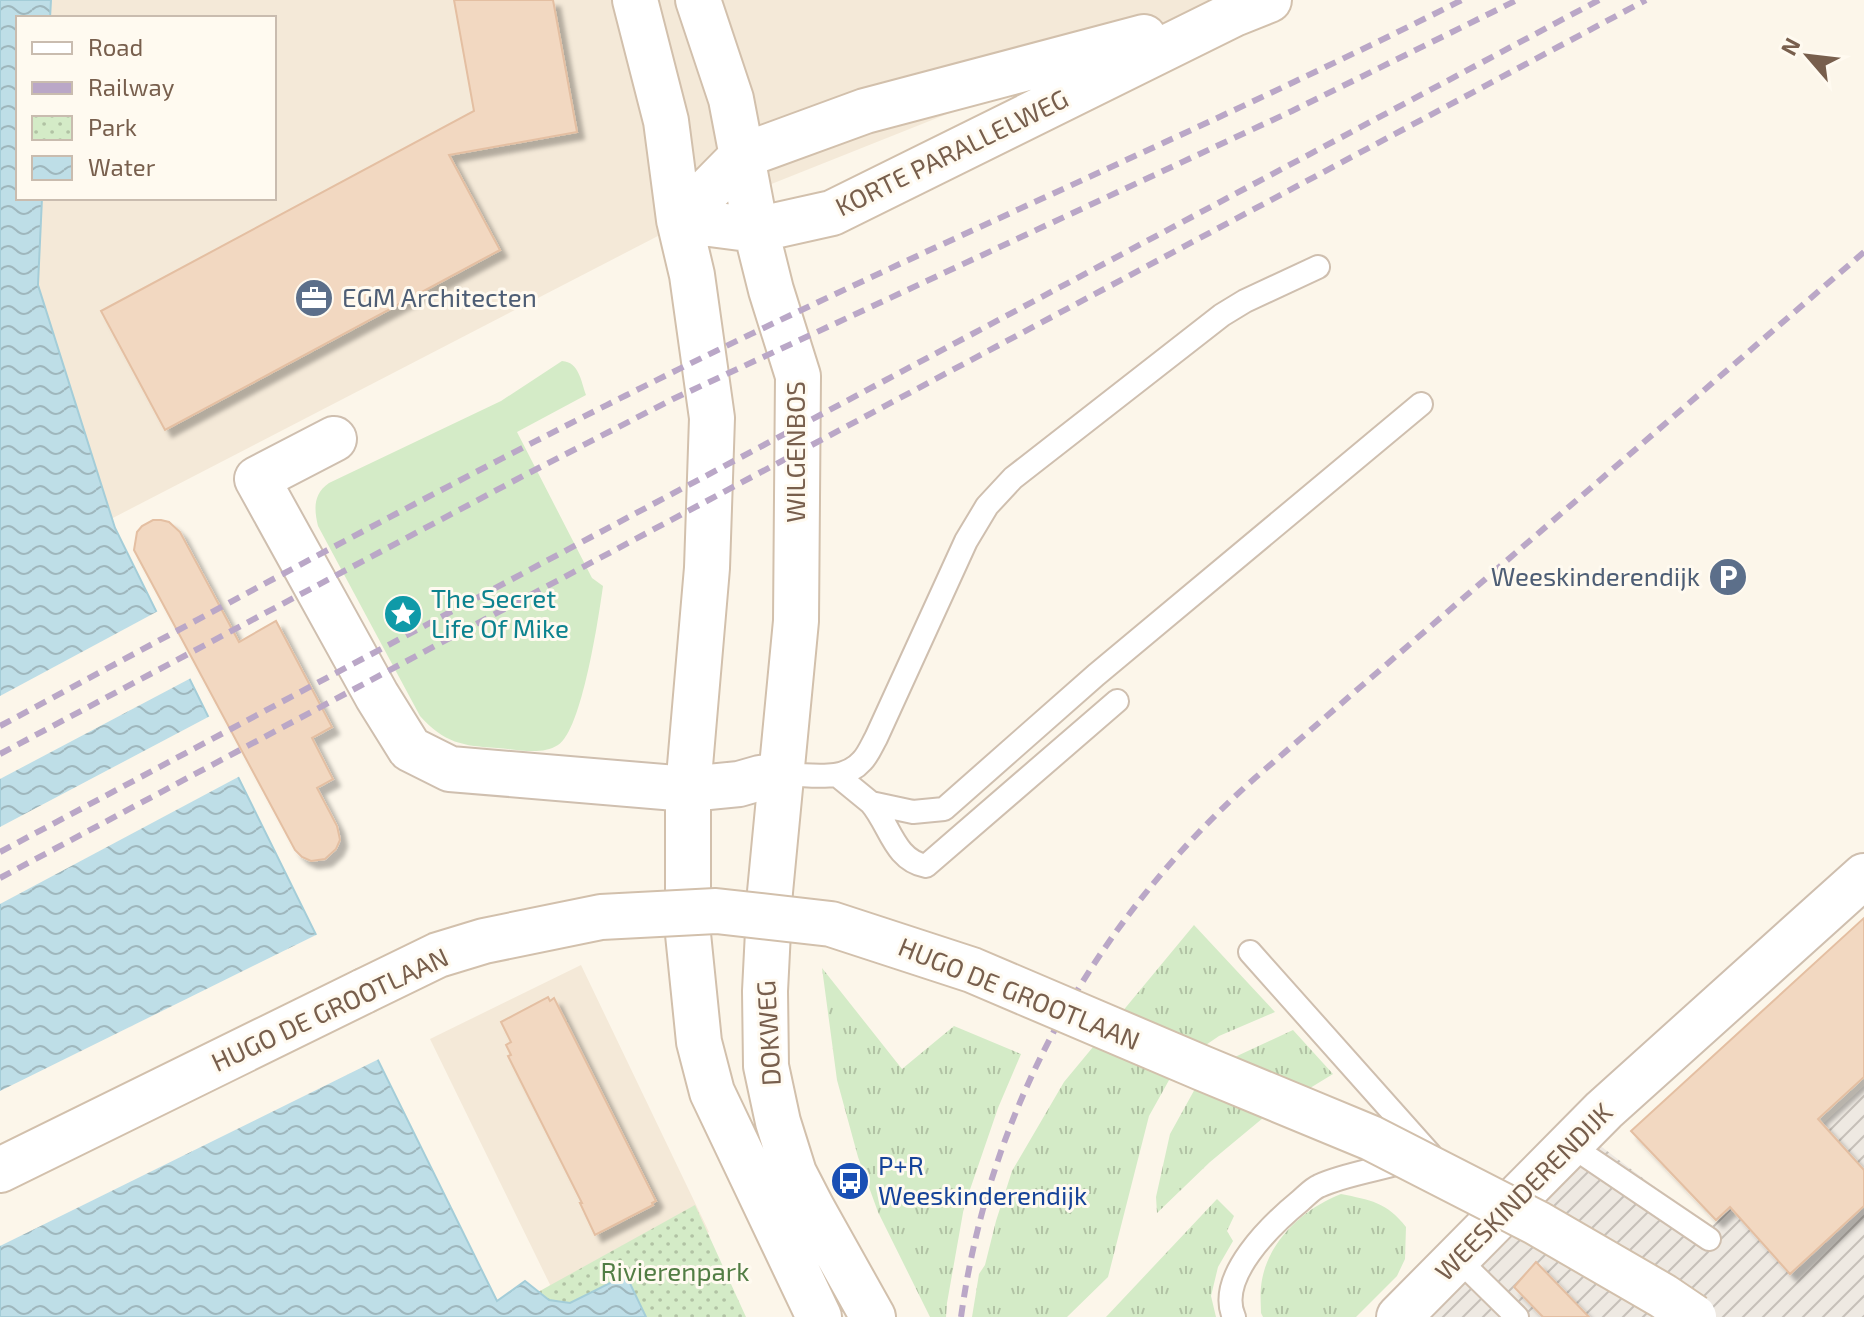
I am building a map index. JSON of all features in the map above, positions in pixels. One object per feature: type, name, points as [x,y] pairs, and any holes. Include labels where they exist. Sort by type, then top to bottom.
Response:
[{"type":"main road","points":[[635,0],[666,121],[712,418],[707,568],[688,789],[688,934],[699,1042],[712,1092],[819,1317]]},
{"type":"main road","name":"WILGENBOS","points":[[698,0],[731,99],[756,230],[798,376],[796,621],[781,775]]},
{"type":"main road","name":"KORTE PARALLELWEG","points":[[679,220],[742,156],[865,111],[1252,7]]},
{"type":"main road","name":"KORTE PARALLELWEG","points":[[679,220],[756,230],[832,213],[1252,7]]},
{"type":"main road","points":[[334,439],[257,479],[377,696],[410,749],[450,769],[688,789],[739,784],[781,775]]},
{"type":"main road","name":"DOKWEG","points":[[781,775],[770,892],[765,991],[766,1066],[778,1122],[794,1173],[873,1317]]},
{"type":"main road","name":"WEESKINDERENDIJK","points":[[1399,1317],[1604,1110],[1864,876]]},
{"type":"main road","name":"HUGO DE GROOTLAAN","points":[[0,1170],[438,955],[484,941],[601,917],[716,911],[831,924],[972,970],[1371,1138],[1537,1223],[1694,1317]]},
{"type":"lane","points":[[781,775],[838,776],[861,763],[876,738],[966,541],[998,492],[1032,462],[1222,315],[1318,267]]},
{"type":"lane","points":[[871,803],[913,812],[944,809],[1096,675],[1421,404]]},
{"type":"lane","points":[[838,776],[871,803],[898,848],[914,863],[926,866],[1117,701]]},
{"type":"lane","points":[[1250,952],[1492,1225]]},
{"type":"lane","points":[[1570,1145],[1709,1239]]},
{"type":"lane","points":[[1234,1317],[1231,1311],[1232,1285],[1248,1252],[1281,1217],[1318,1187],[1396,1164],[1442,1169]]},
{"type":"lane","points":[[1458,1259],[1517,1317]]},
{"type":"shaded area","points":[[51,0],[1233,0],[714,207],[107,521],[38,285],[42,200],[276,200],[276,16],[50,16]]},
{"type":"shaded area","points":[[581,965],[709,1232],[558,1301],[430,1039]]},
{"type":"shaded area","points":[[1864,1086],[1864,1317],[1412,1317],[1586,1135],[1711,1227]]},
{"type":"green space","points":[[562,361],[576,369],[586,395],[517,432],[592,578],[603,586],[582,696],[567,735],[551,748],[528,751],[464,744],[437,732],[420,716],[318,526],[316,502],[329,483],[501,401]]},
{"type":"green space","points":[[1194,925],[1275,1012],[1219,1036],[1178,1064],[1149,1116],[1108,1277],[1067,1317],[972,1317],[979,1274],[985,1265],[1012,1171],[1064,1082]]},
{"type":"green space","points":[[822,968],[902,1069],[954,1026],[1021,1054],[998,1108],[964,1207],[946,1317],[930,1317],[878,1212],[858,1157],[837,1080]]},
{"type":"green space","points":[[1293,1030],[1333,1074],[1269,1113],[1210,1162],[1157,1213],[1156,1197],[1170,1134],[1196,1087],[1222,1063]]},
{"type":"green space","points":[[1341,1194],[1385,1207],[1406,1227],[1405,1259],[1397,1276],[1356,1317],[1263,1317],[1261,1294],[1264,1271],[1278,1243],[1300,1219]]},
{"type":"green space","points":[[1217,1199],[1234,1216],[1227,1231],[1233,1241],[1218,1267],[1211,1296],[1216,1317],[1106,1317]]},
{"type":"green space","name":"Rivierenpark","points":[[695,1205],[746,1317],[646,1317],[626,1275],[570,1303],[549,1300],[538,1292]]},
{"type":"water","points":[[0,0],[51,0],[50,16],[16,16],[16,200],[42,200],[38,285],[115,528],[497,1301],[525,1281],[549,1300],[570,1303],[626,1275],[646,1317],[0,1317]]},
{"type":"pier","points":[[160,610],[193,677],[0,779],[0,696]]},
{"type":"pier","points":[[212,715],[242,775],[0,904],[0,827]]},
{"type":"pier","points":[[320,933],[381,1058],[0,1246],[0,1091]]},
{"type":"building","points":[[454,0],[553,0],[577,132],[449,155],[500,250],[165,430],[101,311],[474,111]]},
{"type":"building","points":[[153,520],[169,522],[180,532],[239,642],[276,621],[332,727],[312,738],[333,779],[317,788],[337,826],[340,840],[336,849],[325,859],[311,861],[295,850],[134,550],[137,532]]},
{"type":"building","points":[[1864,918],[1864,1077],[1818,1119],[1864,1170],[1864,1206],[1790,1274],[1730,1207],[1716,1220],[1631,1131]]},
{"type":"building","points":[[548,997],[550,1001],[554,998],[656,1201],[595,1235],[508,1056],[511,1055],[506,1045],[511,1042],[501,1022]]},
{"type":"building","points":[[1536,1262],[1589,1317],[1543,1317],[1514,1287]]},
{"type":"railway","points":[[0,726],[372,526],[654,381],[1462,0]]},
{"type":"railway","points":[[0,754],[673,399],[1292,111],[1517,0]]},
{"type":"railway","points":[[0,852],[1599,0]]},
{"type":"railway","points":[[0,878],[1646,0]]},
{"type":"railway","points":[[961,1317],[975,1239],[997,1163],[1025,1090],[1060,1021],[1100,955],[1146,892],[1198,833],[1255,778],[1864,252]]},
{"type":"place","name":"EGM Architecten","points":[[314,298]]},
{"type":"place","name":"Weeskinderendijk","points":[[1728,577]]},
{"type":"place","name":"The Secret Life Of Mike","points":[[403,614]]},
{"type":"place","name":"P+R Weeskinderendijk","points":[[850,1181]]}]
